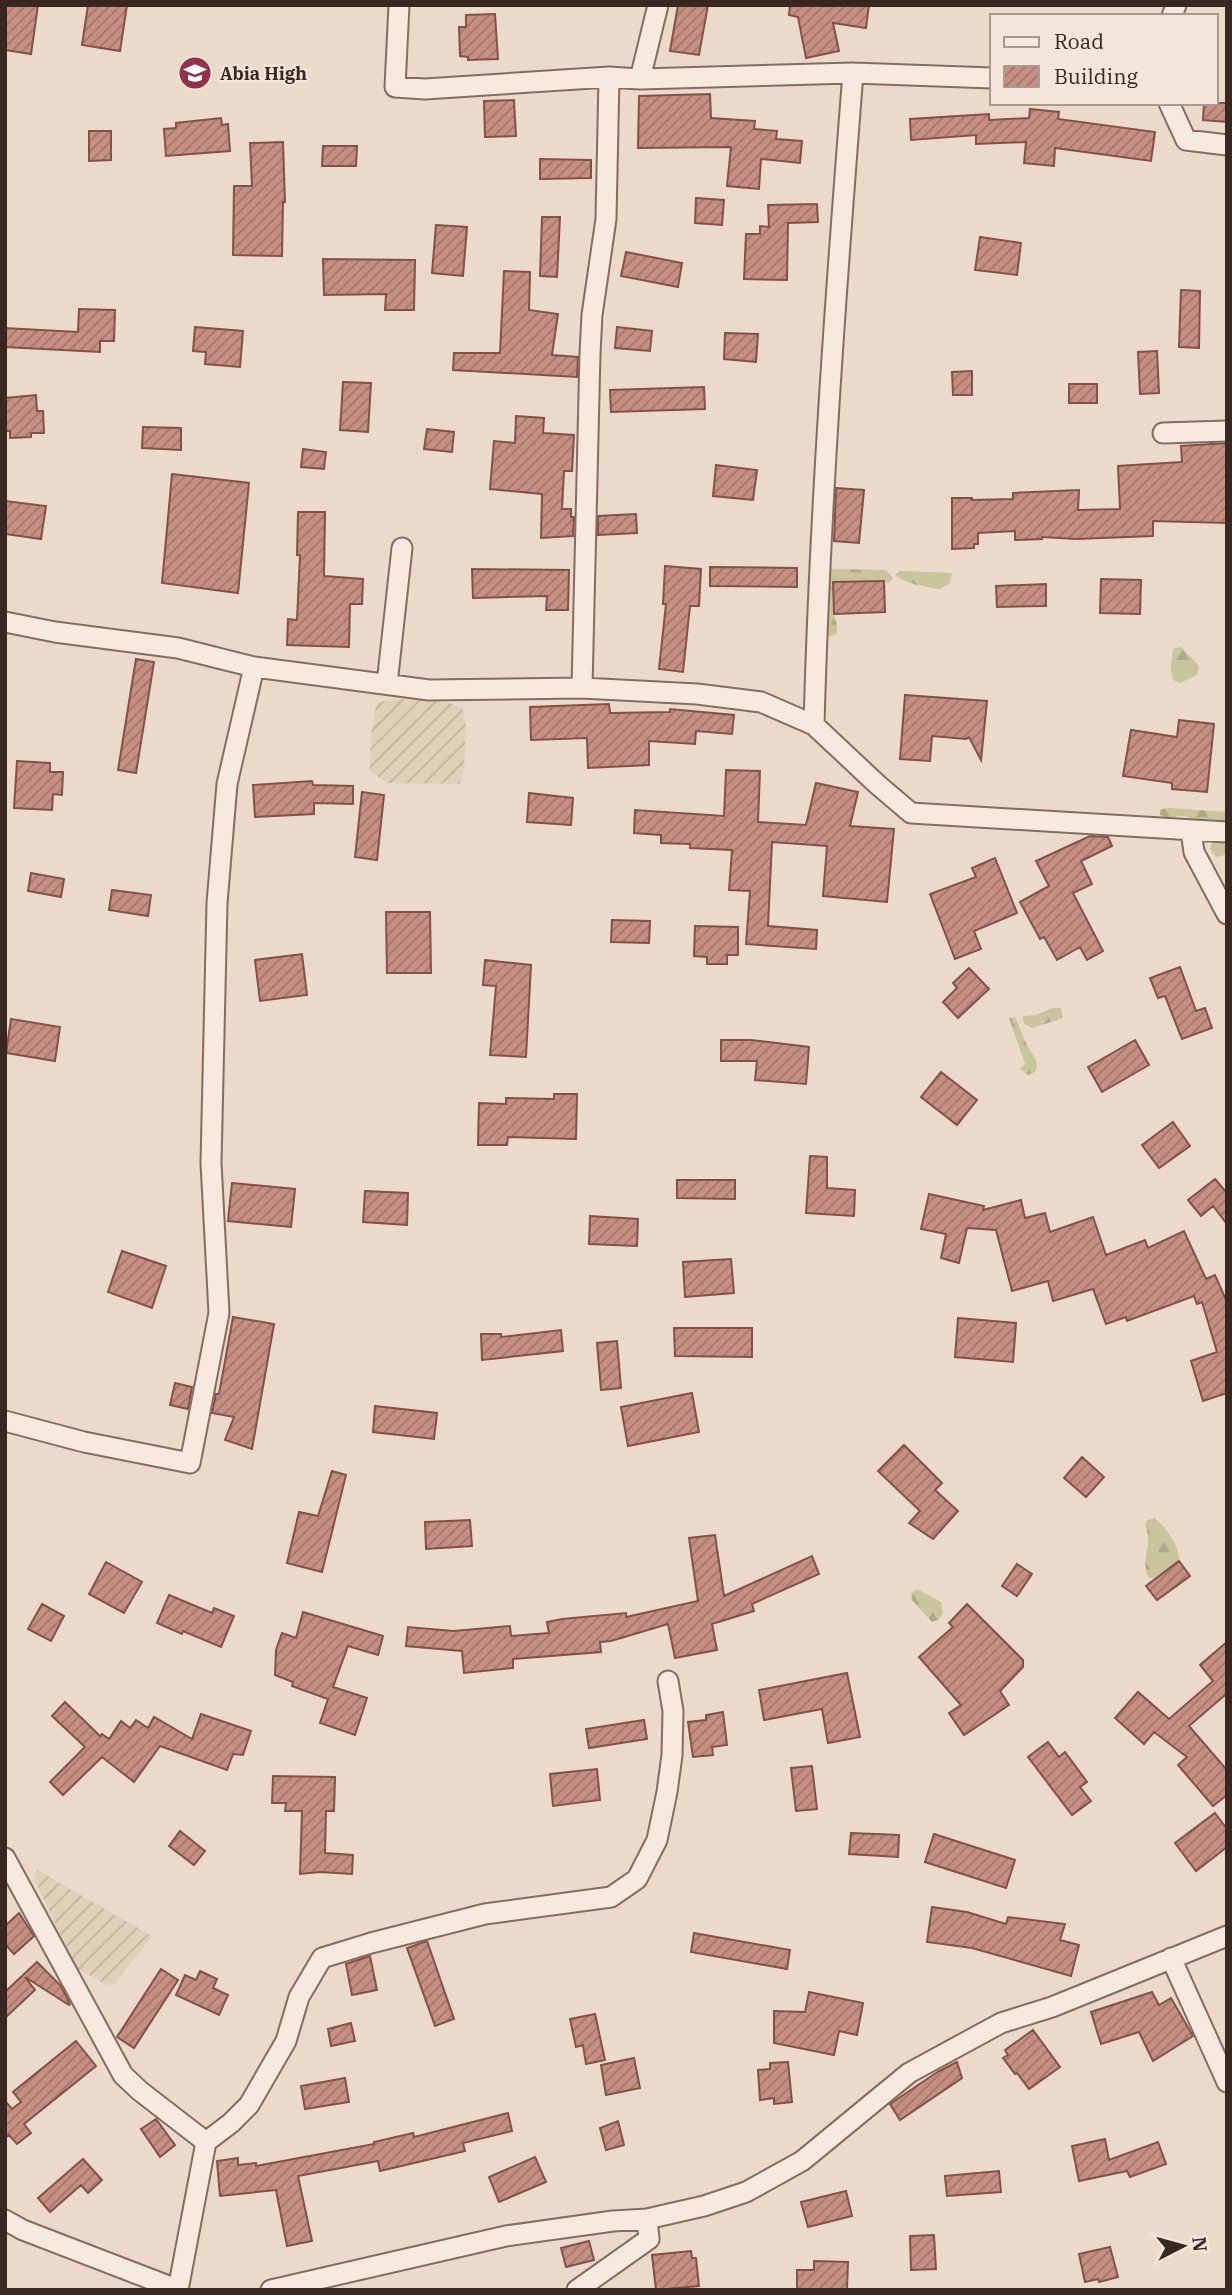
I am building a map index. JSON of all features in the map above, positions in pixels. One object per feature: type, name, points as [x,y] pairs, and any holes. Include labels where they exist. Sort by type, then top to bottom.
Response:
[{"type":"street","points":[[399,5],[395,87],[425,89],[609,77],[640,79],[853,73],[990,78]]},
{"type":"street","points":[[640,79],[658,5]]},
{"type":"street","points":[[814,724],[819,553],[853,73]]},
{"type":"street","points":[[582,688],[590,341],[606,219],[609,77]]},
{"type":"street","points":[[1170,105],[1186,140],[1227,145]]},
{"type":"street","points":[[1163,433],[1227,431]]},
{"type":"street","points":[[387,684],[402,548]]},
{"type":"street","points":[[5,622],[55,632],[178,648],[254,667],[429,690],[582,688],[697,694],[761,702],[814,724],[911,813],[1227,832]]},
{"type":"street","points":[[5,1421],[83,1442],[190,1462],[219,1313],[211,1163],[217,903],[227,784],[254,667]]},
{"type":"street","points":[[1191,831],[1194,852],[1227,914]]},
{"type":"street","points":[[5,2220],[23,2230],[178,2290],[206,2142],[249,2105],[286,2042],[299,1997],[322,1958],[485,1914],[611,1897],[636,1879],[657,1840],[667,1791],[672,1755],[673,1711],[668,1681]]},
{"type":"street","points":[[5,1858],[123,2075],[206,2142]]},
{"type":"street","points":[[271,2290],[506,2236],[613,2221],[648,2220],[746,2192],[802,2161],[909,2073],[1001,2023],[1052,2007],[1227,1936]]},
{"type":"street","points":[[1171,1958],[1227,2082]]},
{"type":"street","points":[[577,2290],[649,2239],[648,2220]]},
{"type":"shaded area","points":[[402,699],[449,703],[463,708],[466,727],[464,769],[460,784],[387,783],[370,771],[371,733],[377,702]]},
{"type":"shaded area","points":[[37,1870],[152,1936],[115,1984],[107,1985],[76,1968],[34,1879]]},
{"type":"green space","points":[[823,570],[886,570],[893,578],[890,583],[833,582],[837,634],[826,638]]},
{"type":"green space","points":[[900,571],[952,573],[950,583],[940,589],[905,581],[895,575]]},
{"type":"green space","points":[[1181,647],[1199,666],[1197,675],[1180,683],[1174,681],[1171,664],[1174,648]]},
{"type":"green space","points":[[1160,809],[1227,812],[1227,821],[1197,820],[1184,816],[1172,819],[1160,815]]},
{"type":"green space","points":[[1227,840],[1227,854],[1216,857],[1210,849],[1212,842]]},
{"type":"green space","points":[[1052,1008],[1061,1008],[1063,1018],[1033,1028],[1024,1024],[1023,1016],[1036,1015]]},
{"type":"green space","points":[[1015,1017],[1036,1061],[1034,1073],[1028,1075],[1020,1069],[1025,1064],[1009,1018]]},
{"type":"green space","points":[[1155,1518],[1175,1543],[1179,1561],[1156,1578],[1149,1578],[1145,1565],[1148,1538],[1145,1525],[1147,1520]]},
{"type":"green space","points":[[917,1589],[941,1602],[943,1613],[938,1620],[932,1622],[912,1600],[911,1593]]},
{"type":"building","points":[[5,5],[38,5],[31,54],[5,50]]},
{"type":"building","points":[[88,5],[127,5],[120,51],[82,45]]},
{"type":"building","points":[[678,5],[708,5],[699,55],[670,51]]},
{"type":"building","points":[[790,5],[869,5],[866,28],[833,23],[839,51],[806,58],[798,17],[789,15]]},
{"type":"building","points":[[495,14],[498,59],[468,60],[468,57],[460,56],[459,27],[466,27],[466,15]]},
{"type":"building","points":[[710,94],[711,118],[755,121],[754,129],[777,131],[776,139],[802,141],[800,163],[761,159],[759,189],[727,186],[731,147],[638,148],[639,96]]},
{"type":"building","points":[[514,100],[516,136],[485,137],[484,101]]},
{"type":"building","points":[[1227,103],[1227,122],[1203,120],[1204,105]]},
{"type":"building","points":[[1030,109],[1059,112],[1058,119],[1155,132],[1151,161],[1055,148],[1054,166],[1024,163],[1026,142],[976,144],[976,135],[911,140],[910,119],[989,114],[989,120],[1029,118]]},
{"type":"building","points":[[221,118],[222,125],[228,124],[230,151],[166,156],[164,129],[176,128],[176,123]]},
{"type":"building","points":[[89,131],[111,131],[111,160],[89,161]]},
{"type":"building","points":[[283,142],[285,202],[282,256],[233,255],[234,186],[252,186],[250,143]]},
{"type":"building","points":[[323,146],[357,146],[356,166],[322,166]]},
{"type":"building","points":[[540,159],[591,160],[591,178],[540,179]]},
{"type":"building","points":[[696,198],[724,200],[722,225],[695,223]]},
{"type":"building","points":[[817,204],[818,222],[788,223],[787,280],[744,279],[746,234],[760,234],[760,226],[769,227],[768,205]]},
{"type":"building","points":[[542,217],[560,217],[557,277],[540,276]]},
{"type":"building","points":[[436,225],[467,227],[463,276],[432,273]]},
{"type":"building","points":[[980,237],[1021,243],[1017,275],[975,270]]},
{"type":"building","points":[[626,252],[682,263],[678,287],[621,276]]},
{"type":"building","points":[[323,259],[415,260],[414,310],[385,310],[386,294],[324,295]]},
{"type":"building","points":[[504,271],[530,272],[529,310],[558,314],[552,355],[578,357],[577,377],[453,370],[454,353],[500,353]]},
{"type":"building","points":[[1181,290],[1200,291],[1199,348],[1179,347]]},
{"type":"building","points":[[79,309],[115,310],[114,341],[100,341],[100,352],[5,347],[5,328],[78,332]]},
{"type":"building","points":[[195,327],[243,331],[240,367],[205,364],[206,352],[193,351]]},
{"type":"building","points":[[617,327],[652,331],[650,351],[615,348]]},
{"type":"building","points":[[725,333],[758,334],[756,362],[724,359]]},
{"type":"building","points":[[1157,351],[1159,393],[1140,394],[1138,352]]},
{"type":"building","points":[[972,371],[972,395],[953,395],[952,372]]},
{"type":"building","points":[[343,382],[371,383],[368,432],[340,430]]},
{"type":"building","points":[[1069,384],[1097,384],[1097,403],[1069,403]]},
{"type":"building","points":[[704,387],[705,409],[611,412],[610,390]]},
{"type":"building","points":[[36,395],[37,411],[43,411],[44,433],[10,438],[10,431],[5,431],[5,398]]},
{"type":"building","points":[[516,416],[544,418],[543,433],[574,435],[572,471],[564,471],[562,509],[571,509],[571,517],[574,517],[573,536],[541,538],[542,494],[490,489],[494,441],[515,443]]},
{"type":"building","points":[[143,427],[181,428],[181,450],[142,448]]},
{"type":"building","points":[[427,429],[454,432],[452,452],[424,449]]},
{"type":"building","points":[[1227,443],[1227,523],[1153,521],[1153,536],[1076,539],[1042,537],[1015,540],[1015,531],[978,533],[978,544],[974,544],[974,548],[952,549],[952,498],[1013,499],[1013,493],[1079,490],[1078,510],[1120,509],[1118,466],[1182,462],[1181,446]]},
{"type":"building","points":[[303,449],[326,452],[324,469],[301,467]]},
{"type":"building","points":[[716,465],[757,470],[753,500],[713,496]]},
{"type":"building","points":[[172,474],[249,483],[238,593],[162,583]]},
{"type":"building","points":[[836,488],[864,490],[859,543],[834,541]]},
{"type":"building","points":[[5,501],[46,506],[41,539],[5,534]]},
{"type":"building","points":[[298,512],[325,512],[324,576],[363,579],[362,604],[350,604],[349,647],[287,645],[288,619],[297,620],[300,555],[297,555]]},
{"type":"building","points":[[636,514],[637,533],[598,535],[598,516]]},
{"type":"building","points":[[665,566],[701,569],[699,606],[690,606],[683,672],[659,669],[666,604],[663,604]]},
{"type":"building","points":[[710,567],[797,568],[797,587],[710,586]]},
{"type":"building","points":[[472,569],[569,570],[568,610],[546,610],[547,596],[473,598]]},
{"type":"building","points":[[1101,579],[1141,580],[1140,614],[1100,613]]},
{"type":"building","points":[[884,581],[885,612],[834,614],[833,582]]},
{"type":"building","points":[[1046,584],[1046,606],[997,607],[996,586]]},
{"type":"building","points":[[136,659],[154,662],[136,773],[118,770]]},
{"type":"building","points":[[905,695],[987,701],[981,760],[969,737],[932,736],[930,761],[900,759]]},
{"type":"building","points":[[609,704],[610,713],[670,712],[670,709],[734,715],[732,734],[696,731],[695,744],[649,741],[649,765],[588,768],[587,738],[531,740],[530,707]]},
{"type":"building","points":[[1179,720],[1214,724],[1207,792],[1172,789],[1172,783],[1123,776],[1131,730],[1177,737]]},
{"type":"building","points":[[17,761],[50,763],[50,772],[63,772],[62,795],[53,794],[52,810],[14,808]]},
{"type":"building","points":[[726,770],[760,771],[758,822],[806,825],[816,783],[858,792],[850,826],[894,829],[887,902],[823,896],[827,846],[772,842],[768,926],[817,930],[816,949],[746,944],[750,891],[729,890],[732,850],[690,848],[690,844],[661,843],[661,835],[634,833],[635,810],[724,816]]},
{"type":"building","points":[[312,781],[313,785],[353,786],[353,804],[314,803],[314,814],[255,817],[253,785]]},
{"type":"building","points":[[362,792],[384,795],[377,860],[355,857]]},
{"type":"building","points":[[529,793],[573,798],[571,825],[527,822]]},
{"type":"building","points":[[1090,836],[1108,837],[1112,846],[1081,861],[1092,884],[1073,893],[1103,951],[1087,960],[1080,947],[1057,960],[1044,937],[1040,939],[1020,902],[1049,886],[1036,861]]},
{"type":"building","points":[[995,858],[1017,913],[974,931],[981,949],[955,959],[930,894],[976,877],[972,868]]},
{"type":"building","points":[[31,873],[64,879],[61,897],[28,891]]},
{"type":"building","points":[[112,890],[151,895],[148,916],[109,910]]},
{"type":"building","points":[[386,912],[430,912],[431,973],[387,973]]},
{"type":"building","points":[[612,920],[650,921],[649,943],[611,942]]},
{"type":"building","points":[[695,926],[738,927],[738,955],[727,955],[727,964],[707,964],[707,957],[694,956]]},
{"type":"building","points":[[302,954],[307,995],[260,1001],[255,960]]},
{"type":"building","points":[[485,960],[531,965],[526,1057],[490,1055],[496,986],[483,985]]},
{"type":"building","points":[[1180,967],[1196,1011],[1205,1008],[1212,1028],[1182,1039],[1165,996],[1158,998],[1150,978]]},
{"type":"building","points":[[969,968],[989,989],[958,1018],[943,1002],[957,988],[953,983]]},
{"type":"building","points":[[11,1019],[60,1027],[55,1061],[6,1053]]},
{"type":"building","points":[[721,1040],[751,1040],[809,1047],[806,1084],[755,1080],[757,1061],[721,1061]]},
{"type":"building","points":[[1135,1040],[1149,1065],[1102,1092],[1088,1067]]},
{"type":"building","points":[[941,1072],[977,1100],[957,1125],[921,1097]]},
{"type":"building","points":[[554,1094],[577,1094],[576,1139],[508,1137],[507,1145],[478,1145],[479,1103],[506,1104],[506,1098],[554,1099]]},
{"type":"building","points":[[1173,1122],[1190,1146],[1159,1168],[1142,1145]]},
{"type":"building","points":[[810,1156],[827,1157],[827,1188],[855,1190],[854,1216],[806,1213]]},
{"type":"building","points":[[1215,1179],[1227,1193],[1227,1224],[1213,1206],[1201,1216],[1188,1200]]},
{"type":"building","points":[[677,1180],[735,1180],[735,1199],[677,1198]]},
{"type":"building","points":[[232,1183],[295,1189],[291,1227],[228,1221]]},
{"type":"building","points":[[365,1191],[408,1193],[407,1225],[363,1222]]},
{"type":"building","points":[[929,1194],[984,1206],[983,1210],[1021,1200],[1025,1218],[1045,1213],[1050,1232],[1093,1217],[1106,1255],[1145,1240],[1148,1248],[1184,1231],[1206,1279],[1215,1275],[1227,1302],[1227,1393],[1203,1401],[1191,1361],[1217,1352],[1202,1302],[1197,1304],[1194,1296],[1127,1321],[1126,1317],[1106,1324],[1093,1289],[1053,1301],[1048,1281],[1012,1291],[996,1230],[967,1228],[959,1263],[941,1258],[946,1234],[921,1229]]},
{"type":"building","points":[[590,1216],[638,1219],[637,1246],[589,1244]]},
{"type":"building","points":[[122,1251],[166,1266],[152,1308],[108,1292]]},
{"type":"building","points":[[731,1259],[734,1293],[685,1297],[683,1262]]},
{"type":"building","points":[[233,1317],[274,1324],[252,1449],[225,1440],[234,1417],[212,1413],[216,1394],[219,1394]]},
{"type":"building","points":[[958,1318],[1016,1323],[1013,1362],[955,1357]]},
{"type":"building","points":[[674,1328],[752,1328],[752,1357],[675,1356]]},
{"type":"building","points":[[561,1330],[563,1351],[482,1360],[481,1334],[501,1334],[501,1337]]},
{"type":"building","points":[[617,1341],[621,1388],[601,1390],[597,1343]]},
{"type":"building","points":[[175,1383],[192,1387],[188,1409],[170,1405]]},
{"type":"building","points":[[692,1393],[699,1432],[628,1446],[621,1407]]},
{"type":"building","points":[[375,1406],[437,1413],[434,1439],[373,1432]]},
{"type":"building","points":[[904,1445],[942,1483],[935,1490],[958,1511],[933,1539],[909,1523],[920,1511],[878,1471]]},
{"type":"building","points":[[1082,1457],[1104,1477],[1086,1497],[1064,1478]]},
{"type":"building","points":[[332,1471],[346,1475],[322,1572],[287,1563],[299,1512],[318,1516]]},
{"type":"building","points":[[470,1520],[472,1546],[426,1549],[425,1522]]},
{"type":"building","points":[[715,1535],[724,1596],[812,1556],[819,1574],[752,1604],[754,1611],[712,1624],[717,1650],[675,1658],[668,1624],[600,1642],[601,1652],[513,1659],[513,1668],[464,1673],[462,1651],[406,1646],[408,1627],[453,1631],[510,1626],[511,1636],[549,1633],[547,1622],[626,1613],[626,1617],[698,1601],[689,1538]]},
{"type":"building","points":[[1179,1561],[1190,1576],[1157,1600],[1146,1586]]},
{"type":"building","points":[[106,1562],[142,1582],[124,1613],[89,1594]]},
{"type":"building","points":[[1017,1564],[1032,1574],[1017,1596],[1002,1586]]},
{"type":"building","points":[[169,1595],[212,1613],[214,1608],[234,1616],[221,1647],[157,1623]]},
{"type":"building","points":[[42,1604],[64,1616],[51,1641],[28,1629]]},
{"type":"building","points":[[967,1604],[1023,1660],[1023,1667],[1000,1691],[1009,1705],[964,1735],[949,1713],[961,1705],[919,1657],[953,1627],[949,1623]]},
{"type":"building","points":[[303,1612],[383,1636],[378,1655],[348,1646],[333,1687],[367,1698],[355,1735],[320,1723],[328,1699],[292,1686],[293,1682],[275,1675],[276,1650],[282,1633],[296,1638]]},
{"type":"building","points":[[1227,1642],[1227,1697],[1225,1695],[1189,1726],[1227,1770],[1227,1795],[1213,1806],[1178,1765],[1187,1757],[1154,1732],[1144,1744],[1115,1718],[1138,1692],[1169,1719],[1213,1681],[1200,1665]]},
{"type":"building","points":[[847,1673],[860,1737],[828,1743],[822,1709],[764,1720],[759,1690]]},
{"type":"building","points":[[65,1702],[100,1736],[102,1734],[109,1739],[121,1721],[130,1728],[136,1720],[148,1728],[154,1717],[192,1739],[201,1714],[251,1731],[243,1755],[233,1754],[227,1770],[160,1746],[134,1782],[102,1757],[63,1795],[50,1782],[85,1747],[52,1716]]},
{"type":"building","points":[[723,1712],[727,1745],[712,1747],[713,1755],[693,1757],[688,1722],[706,1720],[706,1715]]},
{"type":"building","points":[[644,1720],[647,1739],[589,1748],[586,1729]]},
{"type":"building","points":[[1048,1742],[1059,1757],[1065,1752],[1087,1782],[1080,1787],[1091,1801],[1072,1815],[1028,1757]]},
{"type":"building","points":[[812,1766],[817,1809],[796,1811],[791,1768]]},
{"type":"building","points":[[597,1769],[600,1800],[553,1806],[550,1774]]},
{"type":"building","points":[[273,1776],[335,1777],[334,1811],[326,1811],[325,1853],[353,1855],[352,1874],[300,1874],[302,1811],[285,1811],[286,1803],[272,1803]]},
{"type":"building","points":[[1215,1813],[1227,1829],[1227,1847],[1196,1871],[1175,1843]]},
{"type":"building","points":[[180,1831],[205,1851],[194,1865],[169,1846]]},
{"type":"building","points":[[851,1833],[899,1835],[898,1857],[849,1854]]},
{"type":"building","points":[[934,1834],[1015,1860],[1006,1888],[925,1862]]},
{"type":"building","points":[[932,1907],[967,1912],[1006,1924],[1008,1917],[1065,1924],[1060,1940],[1079,1945],[1071,1976],[972,1948],[927,1942]]},
{"type":"building","points":[[19,1913],[34,1936],[14,1954],[5,1944],[5,1926]]},
{"type":"building","points":[[694,1933],[790,1950],[787,1969],[691,1952]]},
{"type":"building","points":[[427,1941],[454,2019],[435,2026],[407,1948]]},
{"type":"building","points":[[370,1956],[377,1990],[352,1995],[346,1964]]},
{"type":"building","points":[[37,1962],[61,1986],[70,2004],[25,1977],[35,1990],[5,2018],[5,1992]]},
{"type":"building","points":[[161,1969],[178,1980],[134,2048],[117,2037]]},
{"type":"building","points":[[200,1971],[217,1979],[213,1988],[228,1995],[219,2015],[176,1995],[185,1975],[196,1980]]},
{"type":"building","points":[[809,1992],[863,2003],[857,2035],[839,2031],[834,2055],[774,2043],[774,2011],[805,2012]]},
{"type":"building","points":[[1152,1992],[1159,2005],[1171,1998],[1193,2036],[1153,2061],[1139,2032],[1101,2044],[1091,2012]]},
{"type":"building","points":[[595,2014],[605,2060],[586,2064],[583,2045],[576,2047],[570,2019]]},
{"type":"building","points":[[351,2023],[355,2041],[331,2046],[328,2029]]},
{"type":"building","points":[[1033,2030],[1060,2067],[1029,2089],[1003,2058],[1008,2055],[1005,2050]]},
{"type":"building","points":[[76,2041],[96,2066],[24,2124],[31,2133],[17,2144],[9,2135],[5,2138],[5,2101],[12,2109],[21,2102],[13,2092]]},
{"type":"building","points":[[634,2058],[640,2088],[606,2095],[601,2065]]},
{"type":"building","points":[[788,2062],[792,2102],[774,2104],[774,2098],[760,2100],[758,2070],[770,2069],[770,2063]]},
{"type":"building","points":[[957,2062],[962,2078],[900,2120],[890,2104]]},
{"type":"building","points":[[345,2078],[349,2102],[305,2109],[301,2086]]},
{"type":"building","points":[[508,2113],[512,2131],[463,2143],[465,2151],[380,2171],[378,2161],[298,2176],[312,2241],[287,2246],[276,2190],[220,2196],[217,2161],[238,2158],[238,2165],[256,2163],[256,2166],[374,2144],[413,2133],[414,2137]]},
{"type":"building","points":[[156,2119],[175,2145],[160,2157],[141,2129]]},
{"type":"building","points":[[618,2121],[624,2145],[606,2150],[600,2128]]},
{"type":"building","points":[[1105,2139],[1109,2160],[1158,2142],[1166,2164],[1130,2177],[1127,2171],[1079,2181],[1072,2146]]},
{"type":"building","points":[[535,2157],[546,2182],[499,2202],[489,2177]]},
{"type":"building","points":[[83,2159],[102,2180],[88,2193],[81,2185],[50,2212],[38,2198]]},
{"type":"building","points":[[999,2171],[1001,2192],[947,2196],[945,2176]]},
{"type":"building","points":[[846,2191],[852,2216],[808,2227],[801,2202]]},
{"type":"building","points":[[934,2235],[936,2269],[911,2270],[910,2236]]},
{"type":"building","points":[[589,2241],[594,2260],[566,2267],[561,2248]]},
{"type":"building","points":[[1110,2247],[1118,2277],[1085,2282],[1079,2254]]},
{"type":"building","points":[[691,2251],[692,2258],[696,2258],[699,2286],[656,2290],[652,2255]]},
{"type":"building","points":[[814,2261],[848,2262],[847,2289],[797,2290],[797,2270],[814,2270]]},
{"type":"place","name":"Abia High","points":[[195,73]]}]
